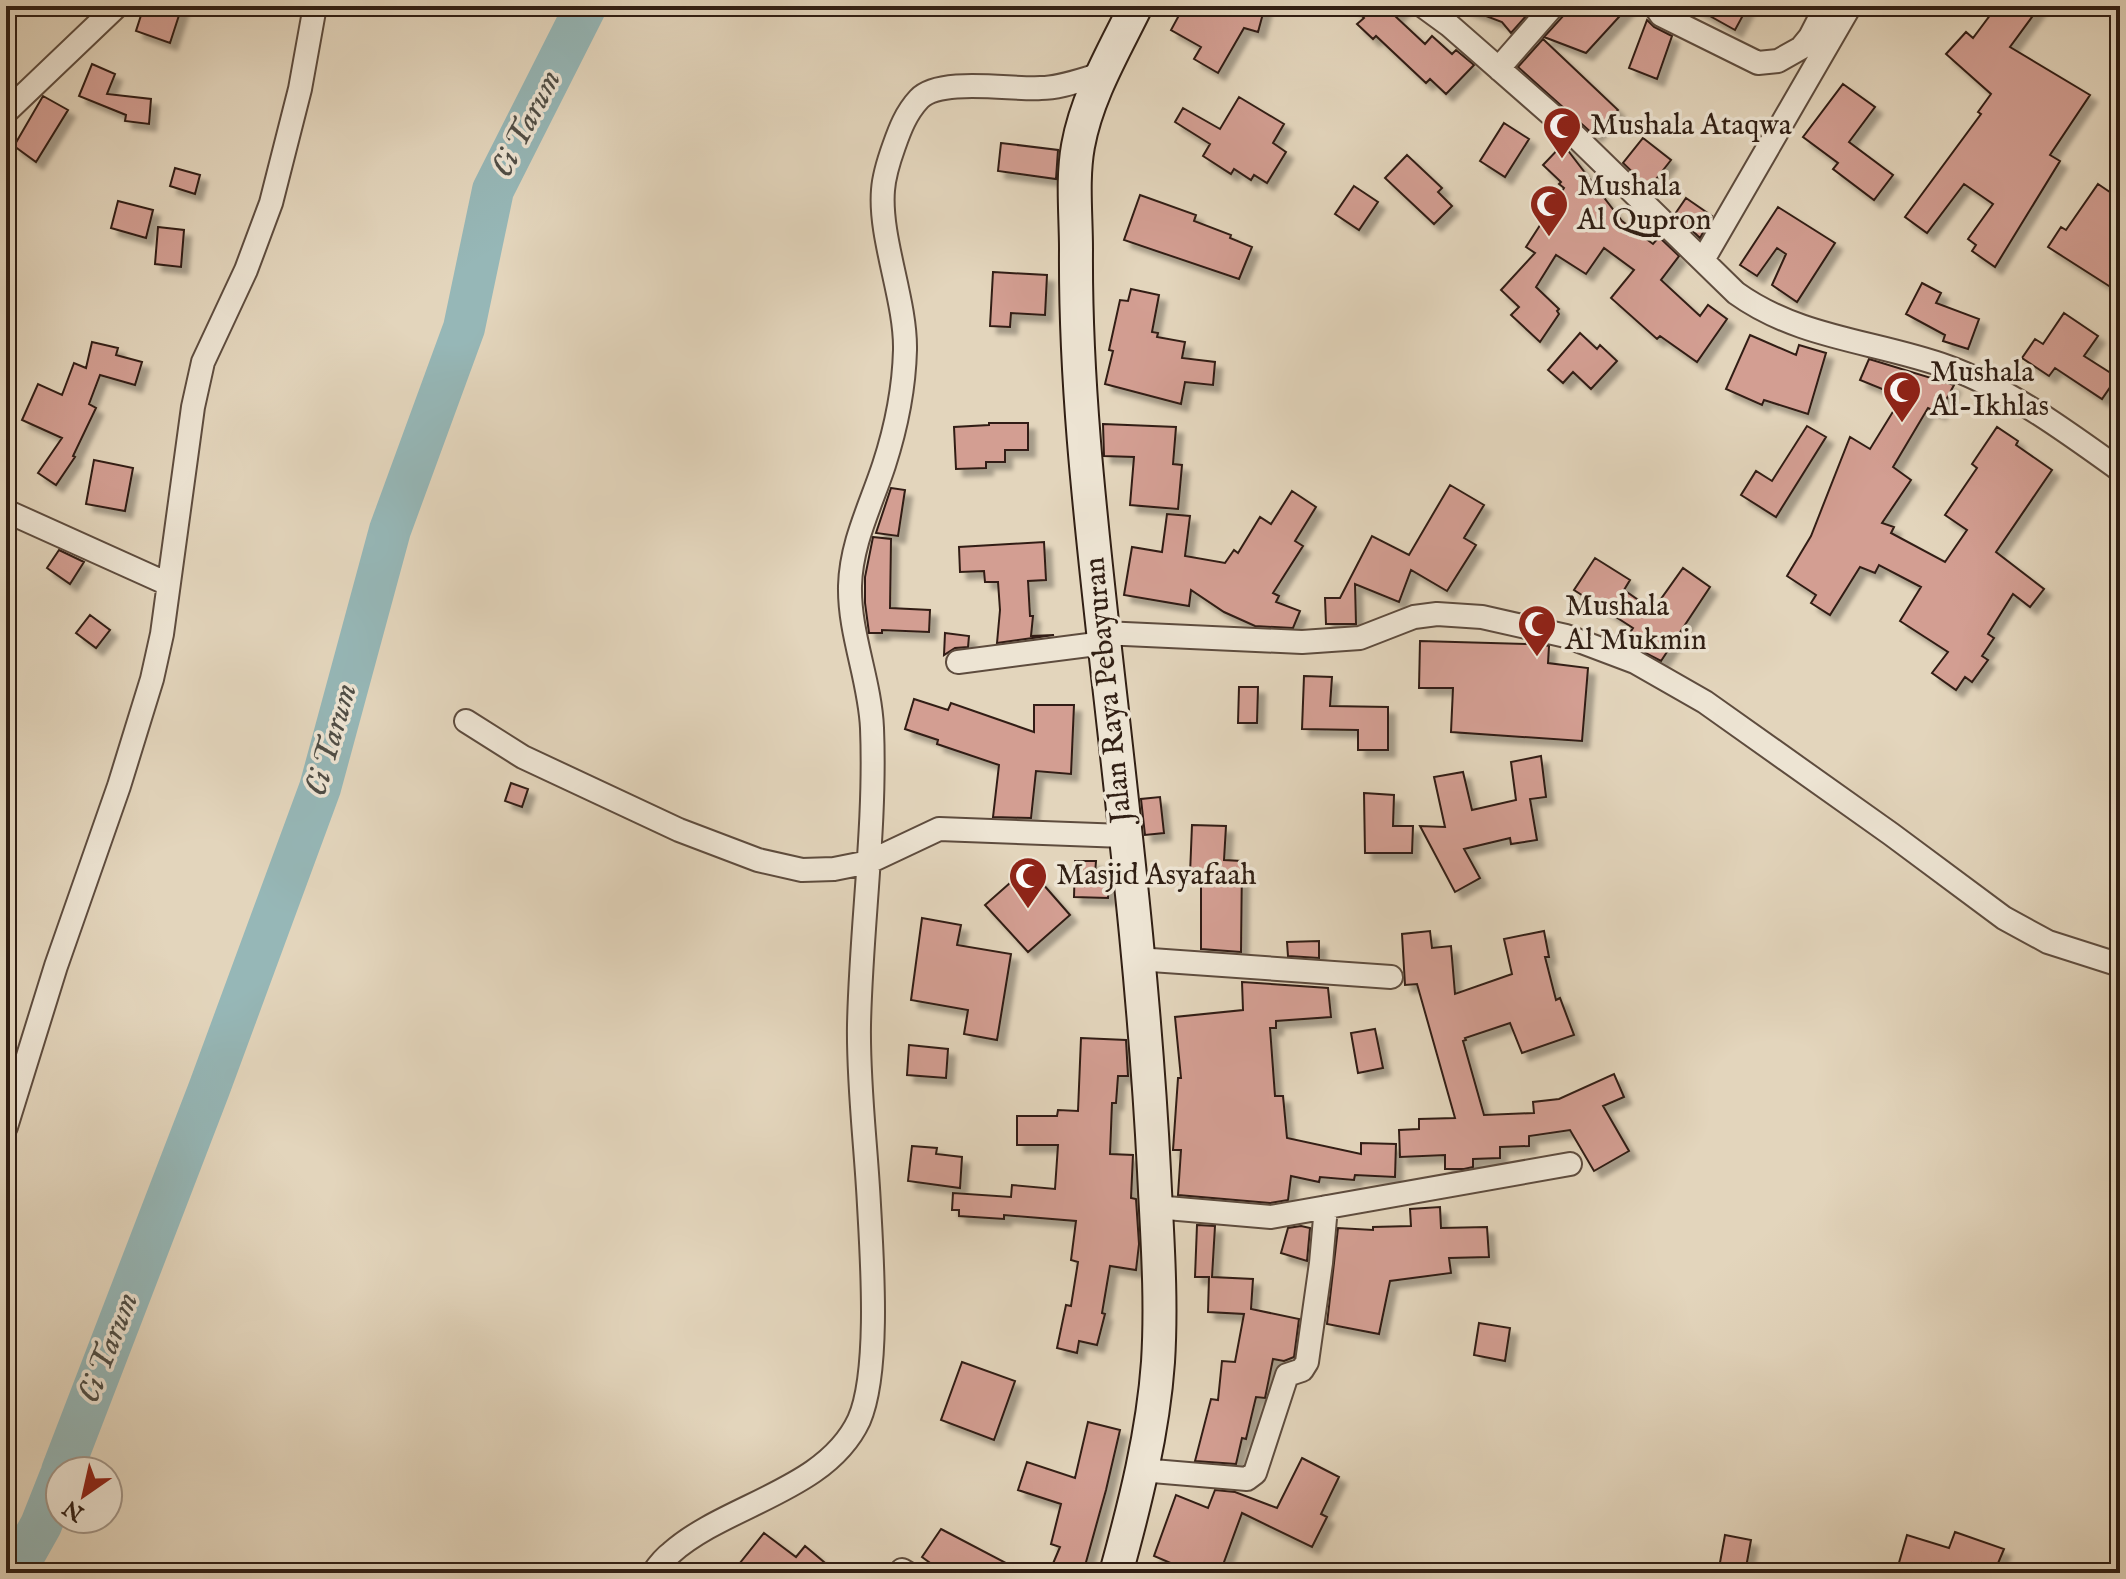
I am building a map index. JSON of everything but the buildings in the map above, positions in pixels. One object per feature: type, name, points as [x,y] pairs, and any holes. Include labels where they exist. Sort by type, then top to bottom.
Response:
[{"type":"main road","name":"Jalan Raya Pebayuran","points":[[1116,1573],[1141,1470],[1158,1363],[1159,1312],[1150,1092],[1088,496],[1075,331],[1075,180],[1078,146],[1102,74],[1136,6]]},
{"type":"street","points":[[6,112],[117,6]]},
{"type":"street","points":[[6,1127],[152,679],[162,634],[193,407],[203,362],[246,270],[271,203],[300,89],[315,6]]},
{"type":"street","points":[[1423,6],[1570,131],[1736,293],[1790,324],[1912,356],[1959,372],[2015,400],[2120,470]]},
{"type":"street","points":[[1500,70],[1553,6]]},
{"type":"street","points":[[1655,6],[1661,15],[1758,63],[1778,61],[1801,48],[1826,6]]},
{"type":"street","points":[[1703,260],[1850,6]]},
{"type":"street","points":[[653,1573],[671,1552],[807,1475],[838,1452],[860,1417],[867,1394],[871,1356],[871,1237],[859,1025],[872,768],[870,700],[850,590],[858,538],[894,431],[902,388],[905,347],[883,192],[892,150],[903,121],[921,97],[932,89],[1045,89],[1102,74]]},
{"type":"street","points":[[6,511],[168,584]]},
{"type":"street","points":[[958,662],[1104,638],[1313,642],[1360,638],[1414,617],[1437,614],[1482,617],[1566,636],[1635,662],[1705,702],[2004,918],[2048,942],[2120,965]]},
{"type":"street","points":[[466,721],[523,757],[679,830],[758,860],[802,870],[834,869],[870,852],[939,829],[1124,836]]},
{"type":"street","points":[[1137,959],[1391,977]]},
{"type":"street","points":[[1155,1207],[1271,1217],[1570,1164]]},
{"type":"street","points":[[1141,1470],[1247,1479],[1255,1473],[1287,1375],[1302,1370],[1307,1362],[1326,1207]]},
{"type":"waterway","name":"Ci Tarum","points":[[68,1455],[209,1089],[320,788],[390,530],[464,328],[493,190],[586,6]]},
{"type":"waterway","name":"Ci Tarum","points":[[14,1573],[44,1517]]},
{"type":"place","name":"Mushala Ataqwa","points":[[1562,160]]},
{"type":"place","name":"Mushala Al Qupron","points":[[1549,238]]},
{"type":"place","name":"Mushala Al-Ikhlas","points":[[1902,424]]},
{"type":"place","name":"Mushala Al Mukmin","points":[[1537,658]]},
{"type":"place","name":"Masjid Asyafaah","points":[[1028,910]]}]
